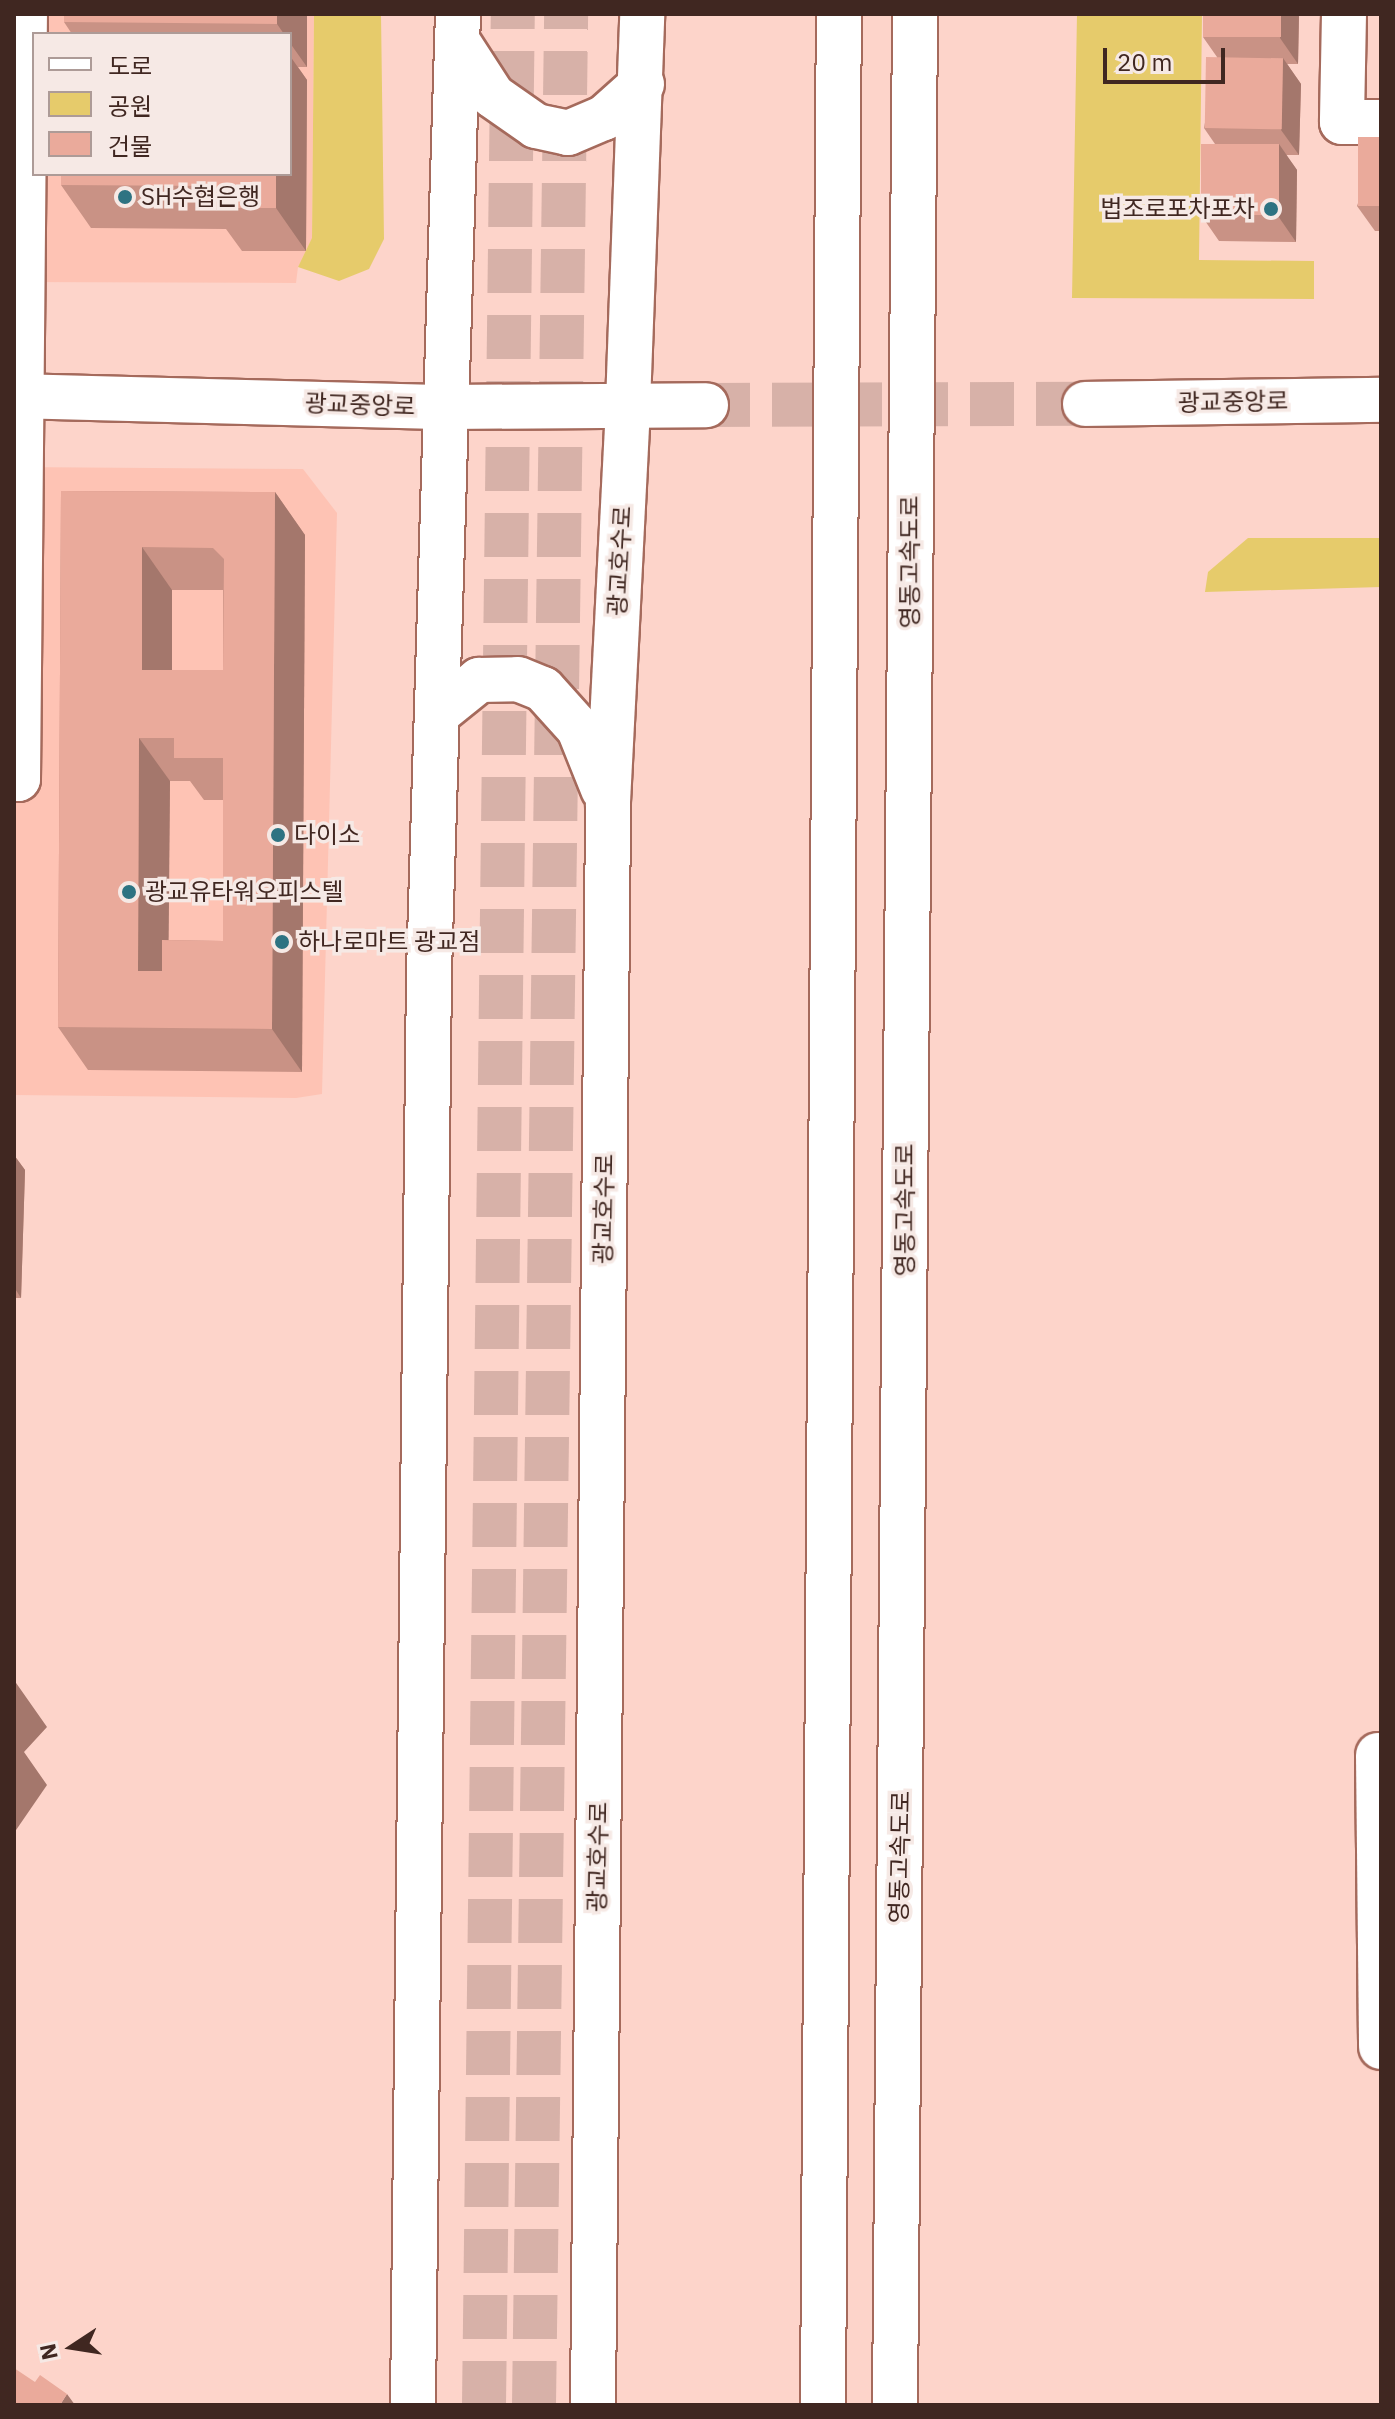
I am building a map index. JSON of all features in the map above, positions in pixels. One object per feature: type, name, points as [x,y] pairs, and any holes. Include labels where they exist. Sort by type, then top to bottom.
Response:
[{"type":"main road","points":[[14,779],[18,779],[17,396],[25,14]]},
{"type":"main road","name":"광교호수로","points":[[593,2405],[608,802],[642,84],[642,14]]},
{"type":"main road","points":[[823,2405],[839,14]]},
{"type":"main road","name":"영동고속도로","points":[[895,2405],[915,14]]},
{"type":"main road","points":[[1344,14],[1342,122],[1381,122]]},
{"type":"main road","points":[[458,28],[493,96],[536,126],[568,133],[604,118],[642,84]]},
{"type":"main road","points":[[413,2405],[429,972],[458,28]]},
{"type":"main road","name":"광교중앙로","points":[[17,396],[448,407],[706,405]]},
{"type":"main road","name":"광교중앙로","points":[[1085,404],[1381,400]]},
{"type":"main road","points":[[438,713],[479,680],[518,679],[543,689],[579,729],[608,802]]},
{"type":"main road","points":[[1378,1755],[1381,2047]]},
{"type":"shaded area","points":[[14,14],[314,14],[312,239],[298,267],[296,283],[14,282]]},
{"type":"shaded area","points":[[14,467],[303,469],[337,513],[322,1094],[296,1098],[14,1095]]},
{"type":"green space","points":[[314,14],[381,14],[384,239],[369,269],[339,281],[298,267],[312,238]]},
{"type":"green space","points":[[1077,14],[1202,14],[1199,260],[1314,261],[1314,299],[1072,298]]},
{"type":"green space","points":[[1248,538],[1381,538],[1381,587],[1205,592],[1208,572]]},
{"type":"building","points":[[64,14],[277,14],[277,24],[64,22]]},
{"type":"building","points":[[1203,14],[1281,14],[1281,37],[1203,37]]},
{"type":"building","points":[[1206,57],[1283,58],[1282,129],[1205,128]]},
{"type":"building","points":[[1358,137],[1381,137],[1381,206],[1358,206]]},
{"type":"building","points":[[1201,144],[1279,144],[1279,215],[1201,215]]},
{"type":"building","points":[[61,176],[276,176],[276,208],[212,208],[212,186],[61,185]]},
{"type":"building","points":[[61,491],[275,492],[272,1029],[58,1027]],"holes":[[[142,547],[213,548],[224,559],[223,670],[142,670]],[[139,738],[174,738],[174,758],[223,758],[223,941],[162,940],[162,971],[138,971]]]},
{"type":"building","points":[[14,2368],[35,2382],[40,2375],[67,2394],[60,2405],[14,2405]]},
{"type":"tunnel","points":[[484,2405],[513,14]]},
{"type":"tunnel","points":[[534,2405],[566,14]]},
{"type":"tunnel","points":[[706,405],[1085,404]]},
{"type":"place","name":"SH수협은행","points":[[125,197]]},
{"type":"place","name":"법조로포차포차","points":[[1271,209]]},
{"type":"place","name":"다이소","points":[[278,835]]},
{"type":"place","name":"광교유타워오피스텔","points":[[129,892]]},
{"type":"place","name":"하나로마트 광교점","points":[[282,942]]}]
